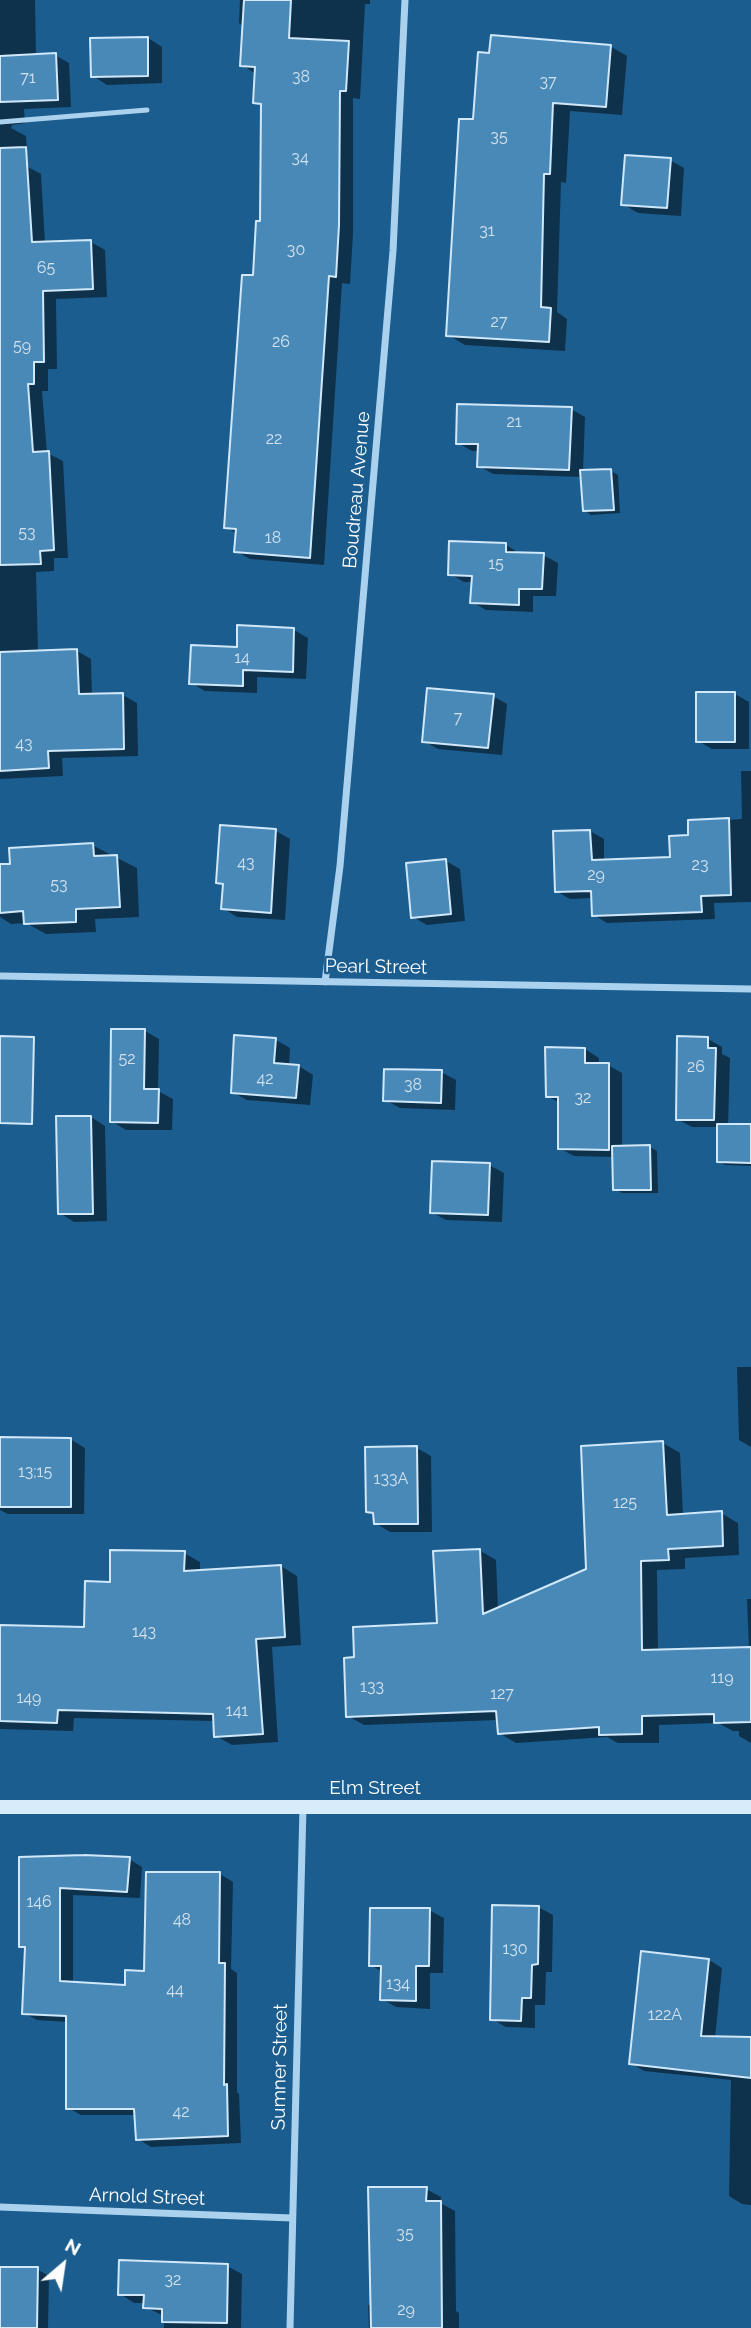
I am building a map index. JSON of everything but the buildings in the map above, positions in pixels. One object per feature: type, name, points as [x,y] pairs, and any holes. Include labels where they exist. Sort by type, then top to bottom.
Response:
[{"type":"street","name":"Boudreau Avenue","points":[[325,982],[340,866],[393,251],[405,0]]},
{"type":"street","name":"Pearl Street","points":[[0,976],[751,989]]},
{"type":"street","name":"Elm Street","points":[[0,1807],[751,1807]]},
{"type":"street","name":"Sumner Street","points":[[290,2328],[303,1807]]},
{"type":"street","name":"Arnold Street","points":[[0,2207],[292,2218]]},
{"type":"lane","points":[[0,122],[147,110]]}]
